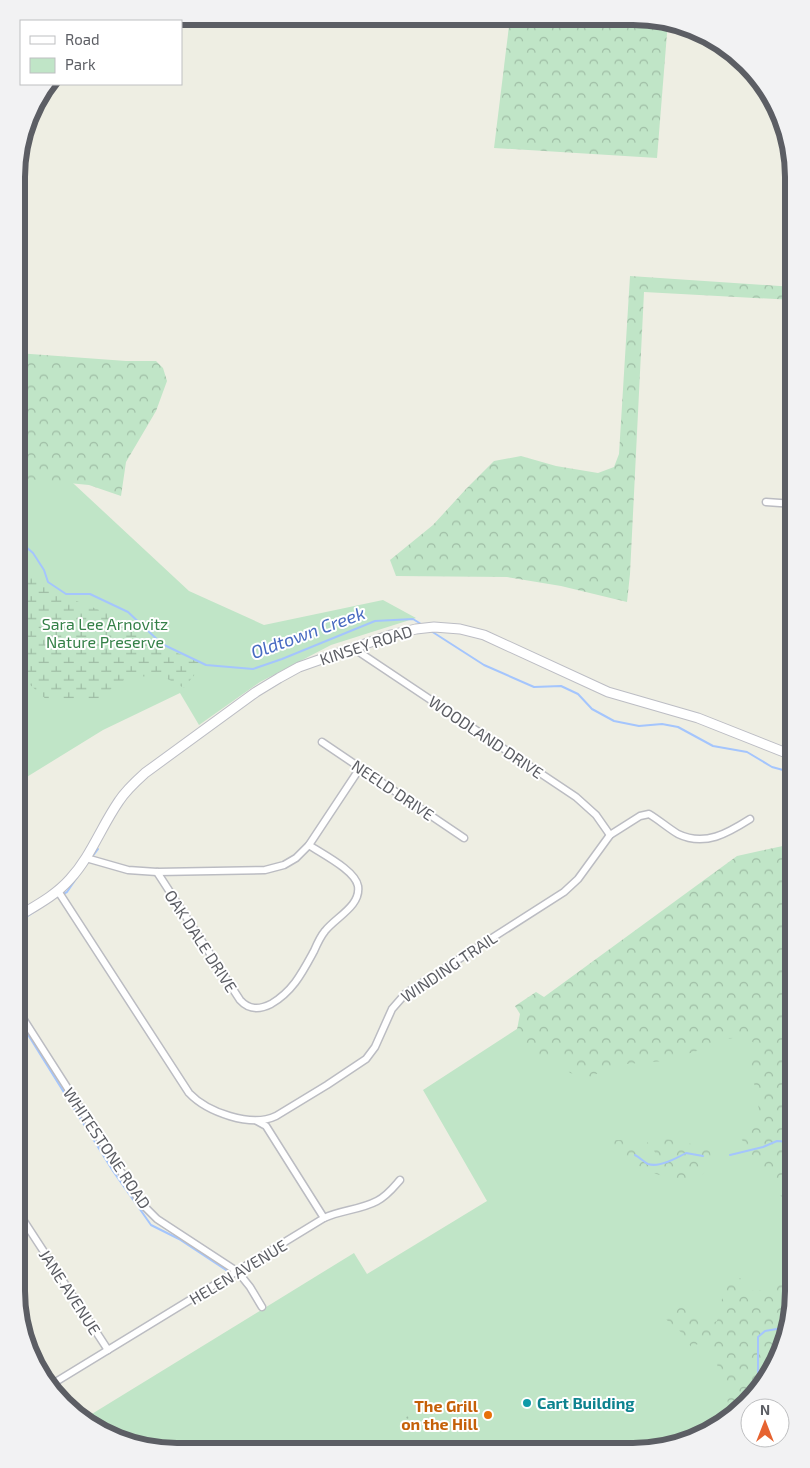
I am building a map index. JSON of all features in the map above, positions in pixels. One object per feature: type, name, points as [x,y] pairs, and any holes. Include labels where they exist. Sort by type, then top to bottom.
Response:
[{"type":"street","points":[[766,502],[785,503]]},
{"type":"street","name":"KINSEY ROAD","points":[[25,912],[58,890],[70,879],[86,858],[118,802],[145,773],[271,682],[299,668],[352,648],[416,629],[434,627],[460,629],[484,635],[608,692],[698,718],[785,752]]},
{"type":"street","name":"WOODLAND DRIVE","points":[[352,648],[576,797],[596,815],[610,835]]},
{"type":"street","name":"NEELD DRIVE","points":[[322,742],[464,838]]},
{"type":"street","points":[[86,858],[128,870],[157,872],[274,868],[296,858],[309,845],[360,768]]},
{"type":"street","points":[[610,835],[642,814],[651,816],[679,834],[701,839],[721,836],[750,819]]},
{"type":"street","name":"WINDING TRAIL","points":[[257,1121],[267,1120],[276,1116],[358,1065],[375,1047],[392,1009],[402,997],[431,976],[564,892],[578,878],[610,835]]},
{"type":"street","name":"OAK DALE DRIVE","points":[[157,872],[240,1000],[249,1007],[260,1008],[279,999],[293,987],[301,976],[324,932],[352,905],[357,897],[358,885],[352,874],[309,845]]},
{"type":"street","points":[[58,890],[189,1093],[200,1103],[213,1110],[257,1121],[266,1126],[324,1218]]},
{"type":"street","name":"WHITESTONE ROAD","points":[[25,1028],[145,1207],[168,1227],[238,1272],[262,1307]]},
{"type":"street","name":"HELEN AVENUE","points":[[56,1382],[324,1218],[337,1212],[377,1201],[400,1180]]},
{"type":"street","name":"JANE AVENUE","points":[[25,1223],[108,1350]]},
{"type":"green space","points":[[509,25],[643,25],[667,29],[657,158],[494,148]]},
{"type":"green space","points":[[630,276],[785,286],[785,300],[644,292],[627,602],[561,586],[507,577],[396,576],[390,560],[433,525],[494,461],[521,456],[556,466],[598,473],[614,467],[619,454]]},
{"type":"green space","points":[[25,354],[126,361],[156,361],[163,368],[167,381],[156,411],[126,462],[121,496],[89,485],[25,479]]},
{"type":"green space","name":"Sara Lee Arnovitz Nature Preserve","points":[[25,438],[189,591],[264,625],[383,600],[416,618],[331,645],[260,682],[199,725],[180,693],[103,730],[25,778]]},
{"type":"green space","points":[[25,566],[66,597],[138,625],[161,646],[203,664],[184,688],[164,677],[130,676],[94,701],[48,701],[25,680]]},
{"type":"green space","points":[[785,846],[785,1200],[740,1137],[760,1116],[751,1066],[757,1048],[751,1040],[737,1037],[715,1042],[703,1049],[665,1061],[613,1065],[591,1077],[570,1073],[560,1059],[541,1061],[515,1040],[520,1014],[515,1006],[536,992],[544,997],[737,856]]},
{"type":"green space","points":[[785,1009],[785,1302],[777,1340],[765,1367],[754,1384],[726,1412],[709,1423],[682,1435],[643,1443],[177,1443],[157,1442],[138,1438],[101,1423],[89,1415],[354,1253],[367,1274],[487,1201],[423,1090],[543,1012]]},
{"type":"green space","points":[[652,1138],[696,1145],[710,1151],[712,1165],[702,1175],[679,1180],[623,1162],[611,1155],[611,1146],[614,1140],[623,1140],[627,1145],[655,1158],[655,1152],[647,1143]]},
{"type":"green space","points":[[785,1270],[785,1301],[777,1340],[765,1367],[754,1384],[730,1408],[711,1343],[705,1341],[691,1347],[682,1333],[661,1315],[663,1307],[683,1305],[693,1311],[708,1325],[717,1321],[726,1281],[740,1278],[745,1282],[745,1291],[768,1290],[781,1279]]},
{"type":"green space","points":[[408,1416],[411,1429],[402,1431],[400,1417]]},
{"type":"waterway","name":"Oldtown Creek","points":[[25,546],[33,553],[44,570],[48,582],[66,594],[90,594],[128,612],[162,644],[206,665],[253,669],[375,621],[413,619],[421,624]]},
{"type":"waterway","name":"Oldtown Creek","points":[[431,631],[484,665],[534,687],[561,686],[578,694],[592,709],[614,721],[639,726],[662,724],[678,727],[713,746],[747,752],[772,767],[785,771]]},
{"type":"waterway","points":[[92,857],[98,849]]},
{"type":"waterway","points":[[63,894],[67,892],[80,873]]},
{"type":"waterway","points":[[25,918],[40,908]]},
{"type":"waterway","points":[[25,1030],[113,1171],[151,1225],[179,1239],[226,1270]]},
{"type":"waterway","points":[[730,1155],[763,1147],[777,1141],[785,1142]]},
{"type":"waterway","points":[[635,1155],[652,1165],[668,1162],[686,1153],[703,1156]]},
{"type":"waterway","name":"Oldtown Creek","points":[[759,1377],[758,1337],[765,1331],[780,1328]]},
{"type":"place","name":"Cart Building","points":[[527,1403]]},
{"type":"place","name":"The Grill on the Hill","points":[[488,1415]]}]
